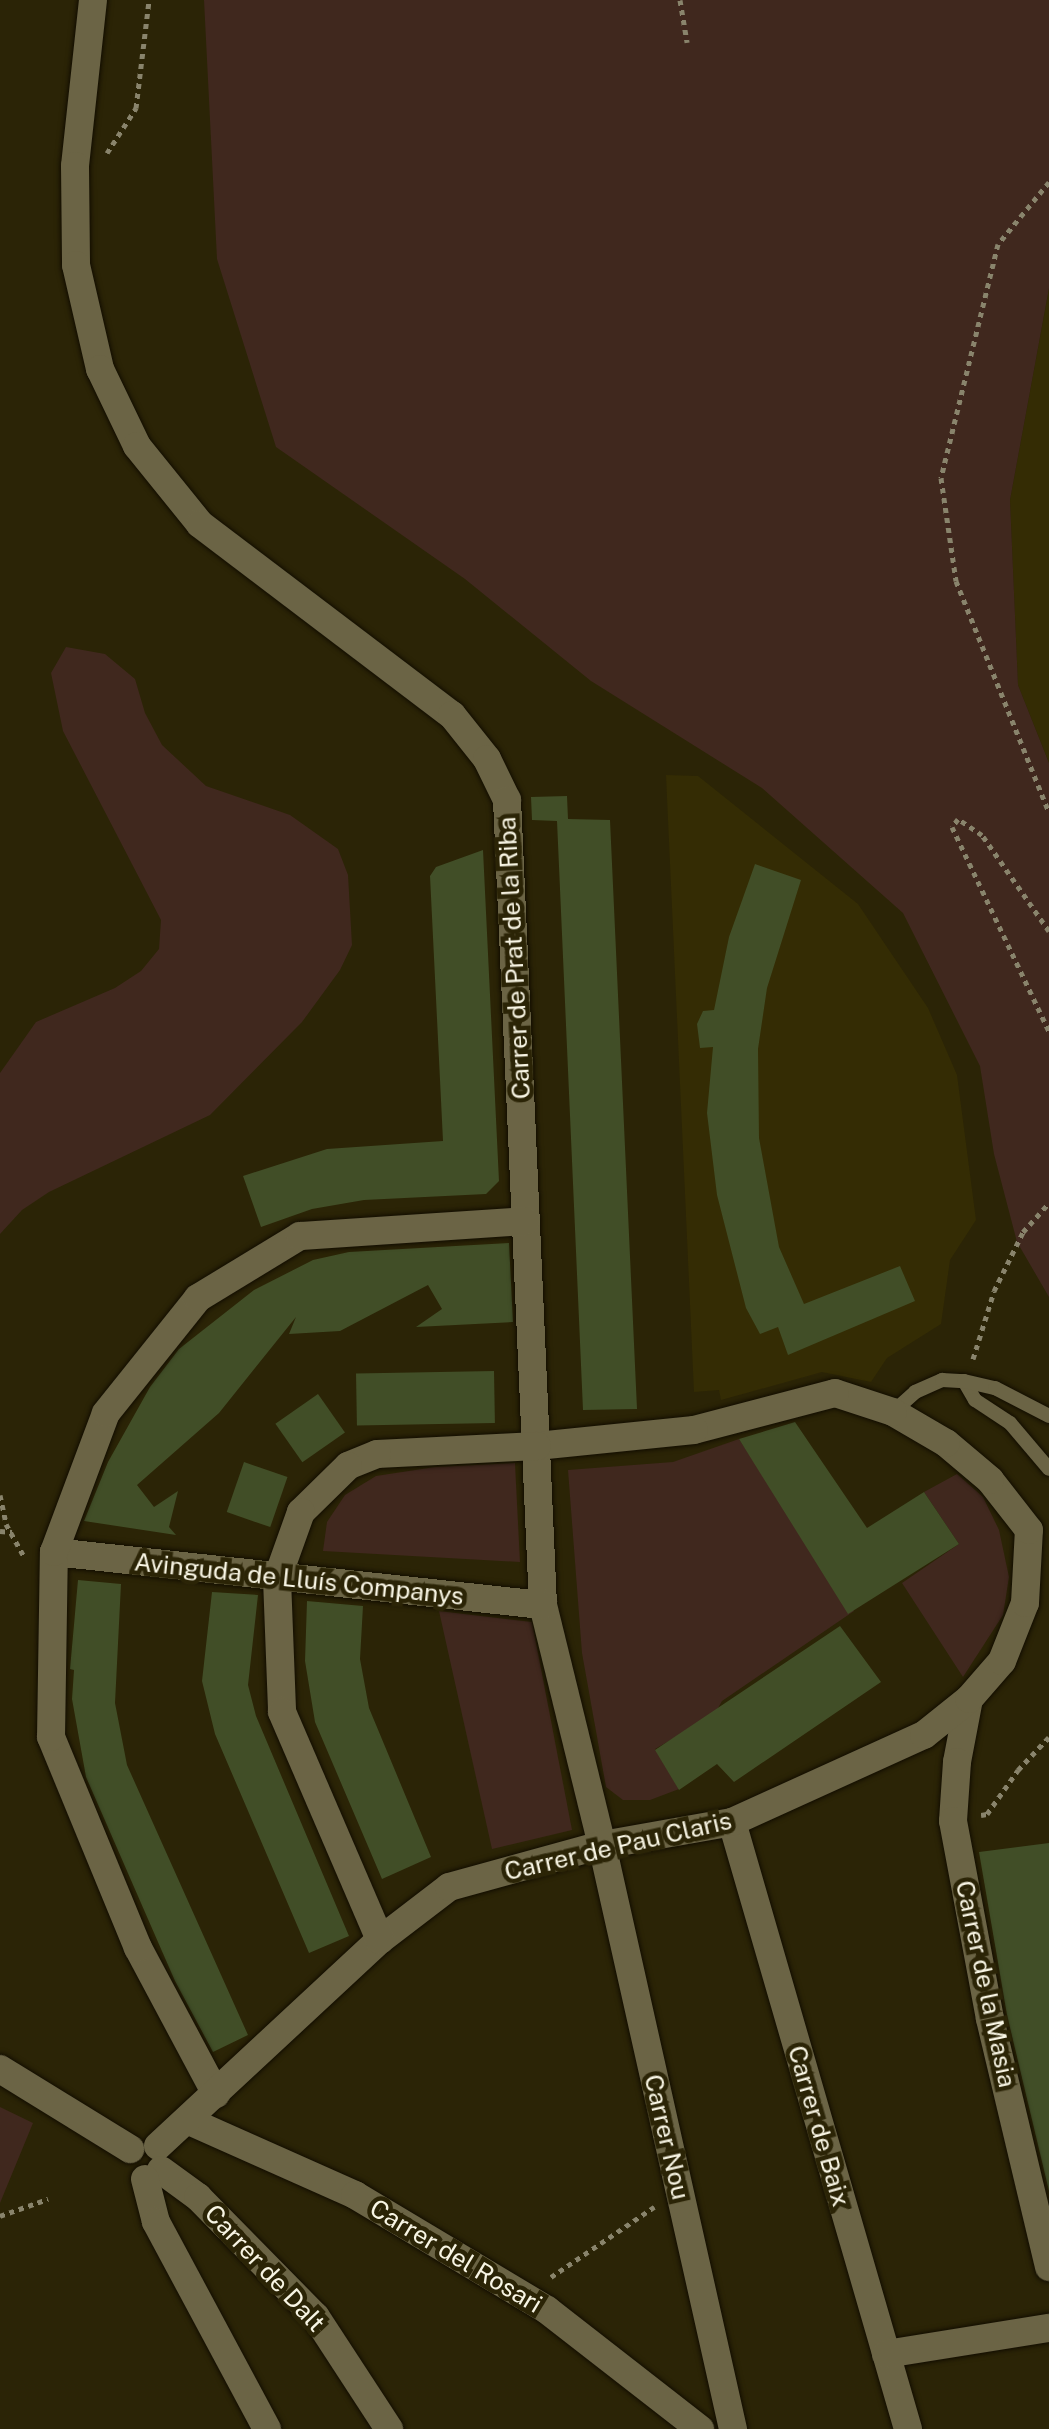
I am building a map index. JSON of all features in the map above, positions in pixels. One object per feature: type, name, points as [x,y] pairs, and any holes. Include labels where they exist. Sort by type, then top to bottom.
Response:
[{"type":"street","name":"Carrer de Prat de la Riba","points":[[92,0],[75,166],[76,265],[100,369],[137,446],[200,524],[452,715],[488,760],[507,800],[543,1605],[602,1845]]},
{"type":"street","points":[[216,2094],[138,1948],[52,1737],[54,1552],[106,1413],[198,1298],[300,1236],[526,1221]]},
{"type":"street","points":[[380,1940],[282,1712],[277,1579],[301,1512],[348,1466],[377,1454],[538,1446],[694,1430],[836,1392],[893,1412],[946,1443],[990,1480],[1038,1549]]},
{"type":"street","name":"Carrer de Pau Claris","points":[[148,2161],[380,1940],[449,1887],[602,1845],[732,1822],[924,1736],[969,1699],[1002,1661],[1025,1603],[1038,1549]]},
{"type":"street","name":"Avinguda de Lluís Companys","points":[[54,1552],[543,1605]]},
{"type":"street","name":"Carrer de la Masia","points":[[969,1699],[957,1762],[953,1821],[990,2018],[1049,2266]]},
{"type":"street","name":"Carrer de Baix","points":[[732,1822],[908,2429]]},
{"type":"street","name":"Carrer Nou","points":[[602,1845],[732,2429]]},
{"type":"street","name":"Carrer de Dalt","points":[[0,2069],[198,2196],[316,2316],[389,2429]]},
{"type":"street","name":"Carrer del Rosari","points":[[189,2120],[354,2195],[524,2296],[700,2429]]},
{"type":"street","points":[[148,2161],[156,2222],[267,2429]]},
{"type":"street","points":[[886,2354],[1049,2328]]},
{"type":"lane","points":[[893,1412],[915,1392],[942,1380],[964,1380],[996,1388],[1049,1416]]},
{"type":"lane","points":[[964,1380],[976,1400],[1010,1423],[1049,1469]]},
{"type":"path","points":[[75,166],[88,168],[104,156],[136,108],[149,0]]},
{"type":"path","points":[[680,0],[687,42]]},
{"type":"path","points":[[1049,182],[998,244],[941,478],[956,581],[1049,812]]},
{"type":"path","points":[[1049,930],[982,834],[958,818],[952,827],[1049,1031]]},
{"type":"path","points":[[964,1380],[1008,1262],[1023,1232],[1049,1204]]},
{"type":"path","points":[[0,1496],[26,1563]]},
{"type":"path","points":[[0,1531],[12,1532]]},
{"type":"path","points":[[953,1821],[987,1814],[1018,1770],[1049,1737]]},
{"type":"path","name":"Carrer del Rosari","points":[[524,2296],[679,2190]]},
{"type":"path","points":[[0,2216],[48,2199]]},
{"type":"shaded area","points":[[204,0],[1049,0],[1049,288],[1010,500],[1018,685],[1049,763],[1049,1297],[1017,1242],[994,1154],[980,1066],[903,913],[762,788],[591,681],[465,579],[276,447],[217,259]]},
{"type":"shaded area","points":[[1049,288],[1049,763],[1018,685],[1010,500]]},
{"type":"shaded area","points":[[66,647],[105,654],[135,679],[145,713],[162,745],[206,786],[290,815],[338,849],[348,875],[352,945],[340,970],[302,1022],[210,1115],[49,1192],[22,1210],[0,1234],[0,1073],[36,1022],[115,988],[141,971],[159,949],[161,920],[63,731],[51,673]]},
{"type":"shaded area","points":[[666,775],[698,776],[858,904],[928,1008],[957,1075],[976,1220],[950,1260],[941,1324],[887,1358],[871,1382],[822,1372],[721,1400],[719,1390],[694,1392]]},
{"type":"shaded area","points":[[739,1439],[854,1611],[722,1701],[714,1715],[655,1749],[679,1789],[650,1800],[623,1800],[606,1787],[582,1653],[568,1470],[673,1462]]},
{"type":"shaded area","points":[[515,1463],[520,1562],[323,1551],[327,1522],[345,1495],[376,1476],[435,1467]]},
{"type":"shaded area","points":[[957,1474],[983,1497],[999,1530],[1009,1577],[1003,1615],[963,1677],[902,1583],[959,1544],[924,1492]]},
{"type":"shaded area","points":[[439,1611],[532,1622],[572,1830],[492,1849]]},
{"type":"shaded area","points":[[0,2107],[33,2123],[0,2203]]},
{"type":"building","points":[[567,796],[568,819],[610,820],[637,1409],[583,1410],[557,821],[532,820],[531,797]]},
{"type":"building","points":[[483,850],[499,1181],[486,1194],[364,1200],[312,1209],[261,1227],[243,1176],[327,1149],[443,1141],[430,876],[436,867]]},
{"type":"building","points":[[755,864],[801,880],[767,988],[758,1049],[759,1138],[779,1247],[804,1304],[900,1266],[915,1301],[788,1355],[778,1327],[760,1334],[746,1308],[717,1195],[707,1113],[713,1047],[700,1048],[697,1024],[703,1011],[714,1010],[729,937]]},
{"type":"building","points":[[509,1243],[513,1322],[416,1327],[442,1309],[428,1285],[340,1331],[289,1334],[296,1317],[219,1413],[137,1485],[154,1507],[178,1491],[169,1527],[176,1535],[84,1521],[108,1462],[150,1387],[179,1349],[254,1290],[313,1260],[349,1252]]},
{"type":"building","points":[[494,1371],[495,1423],[357,1425],[356,1373]]},
{"type":"building","points":[[318,1394],[345,1433],[302,1462],[275,1424]]},
{"type":"building","points":[[795,1422],[867,1528],[924,1492],[959,1544],[848,1614],[739,1439]]},
{"type":"building","points":[[244,1462],[287,1477],[270,1527],[227,1512]]},
{"type":"building","points":[[78,1580],[121,1584],[115,1703],[127,1765],[248,2035],[213,2052],[175,1981],[86,1777],[72,1699],[74,1670],[70,1669]]},
{"type":"building","points":[[212,1592],[258,1595],[248,1685],[256,1716],[349,1936],[309,1953],[215,1734],[202,1681]]},
{"type":"building","points":[[307,1601],[363,1606],[360,1659],[369,1708],[431,1857],[382,1879],[315,1722],[305,1661]]},
{"type":"building","points":[[840,1626],[881,1682],[734,1782],[717,1764],[679,1790],[655,1750]]},
{"type":"building","points":[[1049,1843],[1049,2191],[1007,2015],[979,1852]]}]
